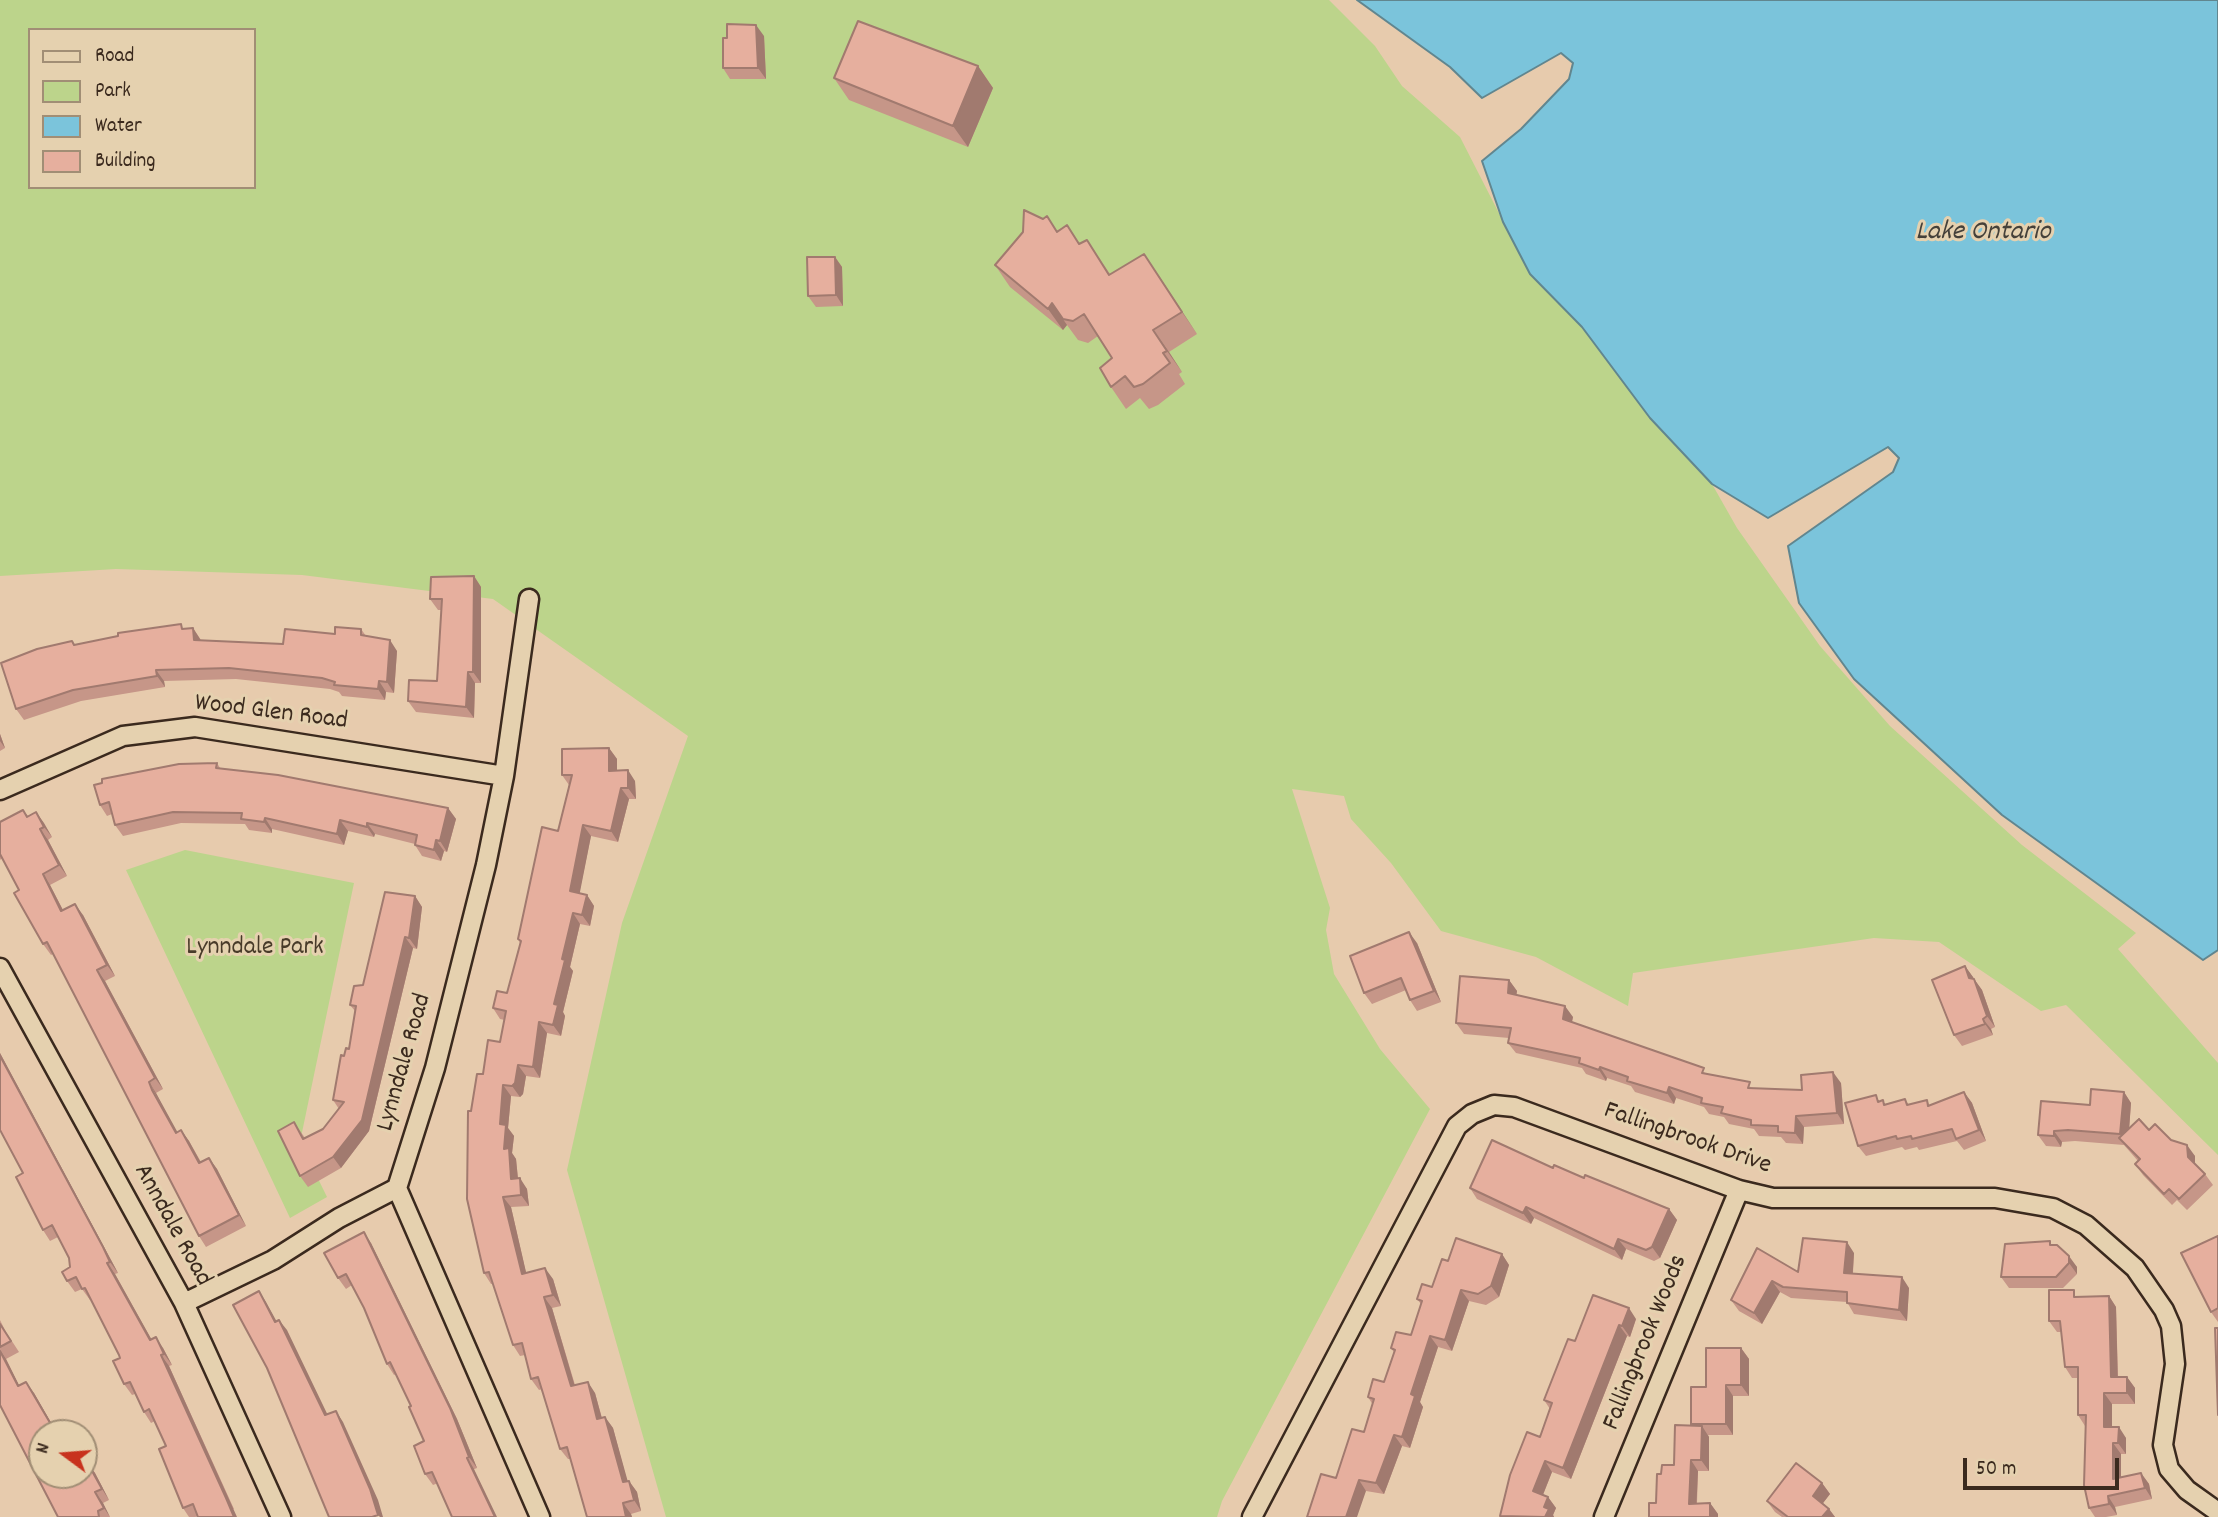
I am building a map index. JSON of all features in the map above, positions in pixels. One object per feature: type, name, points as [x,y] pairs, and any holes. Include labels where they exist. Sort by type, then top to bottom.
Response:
[{"type":"street","name":"Lynndale Road","points":[[397,1188],[435,1068],[486,865],[504,776],[529,599]]},
{"type":"street","name":"Wood Glen Road","points":[[0,790],[123,736],[195,727],[504,776]]},
{"type":"street","name":"Anndale Road","points":[[0,968],[184,1304],[281,1517]]},
{"type":"street","name":"Fallingbrook Drive","points":[[1252,1517],[1457,1126],[1472,1114],[1494,1105],[1514,1107],[1739,1190],[1773,1198],[1995,1198],[2053,1208],[2086,1225],[2135,1268],[2164,1310],[2171,1326],[2175,1364],[2163,1446],[2169,1469],[2187,1490],[2218,1512]]},
{"type":"street","points":[[184,1304],[273,1260],[339,1218],[397,1188],[540,1517]]},
{"type":"street","name":"Fallingbrook Woods","points":[[1604,1517],[1739,1190]]},
{"type":"green space","points":[[0,0],[1329,0],[1375,46],[1402,86],[1460,137],[1530,274],[1582,327],[1650,418],[1712,484],[1737,528],[1820,646],[1890,726],[2022,845],[2136,933],[2118,949],[2218,1063],[2218,1155],[2066,1005],[2041,1011],[1939,942],[1874,938],[1633,973],[1628,1006],[1536,957],[1441,931],[1391,863],[1351,819],[1344,796],[1292,789],[1330,908],[1326,930],[1334,974],[1380,1049],[1430,1109],[1222,1501],[1217,1517],[666,1517],[567,1170],[622,923],[688,736],[493,599],[302,575],[116,569],[0,576]]},
{"type":"green space","name":"Lynndale Park","points":[[185,850],[354,883],[300,1142],[327,1197],[290,1218],[126,870]]},
{"type":"water","name":"Lake Ontario","points":[[1357,0],[2218,0],[2218,950],[2203,960],[2002,815],[1854,679],[1799,603],[1788,546],[1893,472],[1899,458],[1888,447],[1768,518],[1712,484],[1650,418],[1582,327],[1530,274],[1503,222],[1482,161],[1521,129],[1569,79],[1573,63],[1561,53],[1482,98],[1450,67]]},
{"type":"building","points":[[858,21],[978,66],[953,126],[834,78]]},
{"type":"building","points":[[727,24],[756,25],[758,68],[723,68],[723,38],[727,38]]},
{"type":"building","points":[[1024,210],[1043,219],[1047,216],[1057,232],[1067,225],[1079,244],[1087,240],[1109,275],[1144,254],[1182,312],[1153,330],[1167,351],[1163,353],[1170,363],[1143,384],[1134,387],[1125,376],[1111,387],[1100,368],[1112,358],[1084,314],[1073,321],[1063,319],[1052,303],[1048,309],[995,265],[1023,232]]},
{"type":"building","points":[[807,257],[835,257],[836,295],[808,296]]},
{"type":"building","points":[[474,576],[473,672],[468,672],[466,707],[408,701],[409,680],[437,681],[442,599],[430,599],[431,577]]},
{"type":"building","points":[[181,624],[182,629],[193,628],[194,640],[283,644],[285,629],[335,634],[335,627],[361,629],[361,635],[390,640],[387,682],[379,681],[378,689],[334,685],[335,682],[322,678],[229,668],[156,670],[157,676],[73,690],[16,709],[1,663],[37,649],[72,641],[74,645],[118,636],[118,633]]},
{"type":"building","points":[[609,748],[609,771],[628,770],[628,788],[621,788],[611,831],[583,825],[570,891],[587,895],[582,915],[573,913],[562,959],[565,960],[554,1004],[558,1005],[553,1025],[539,1022],[533,1067],[518,1065],[515,1083],[512,1086],[503,1085],[500,1124],[506,1125],[504,1149],[509,1148],[511,1179],[520,1178],[521,1195],[503,1197],[522,1274],[545,1268],[553,1295],[544,1297],[571,1386],[588,1382],[597,1419],[605,1417],[623,1482],[629,1481],[634,1500],[623,1503],[626,1517],[587,1517],[567,1447],[560,1449],[538,1377],[531,1379],[522,1343],[513,1345],[489,1272],[484,1273],[467,1199],[468,1111],[471,1111],[477,1074],[483,1074],[488,1040],[500,1042],[506,1011],[493,1008],[497,991],[507,993],[521,941],[518,939],[542,827],[558,831],[572,775],[562,775],[562,749]]},
{"type":"building","points":[[217,763],[216,768],[278,775],[448,808],[440,841],[436,840],[434,850],[415,845],[417,835],[367,823],[367,827],[340,820],[337,834],[265,818],[264,822],[241,819],[242,813],[173,812],[115,825],[109,802],[100,805],[94,785],[102,783],[102,779],[179,764]]},
{"type":"building","points":[[23,810],[27,817],[36,812],[44,827],[40,829],[59,865],[43,874],[61,911],[75,904],[107,965],[97,970],[155,1078],[149,1082],[152,1090],[176,1133],[181,1130],[199,1163],[209,1158],[239,1215],[199,1236],[47,942],[43,944],[14,893],[19,890],[0,854],[0,822]]},
{"type":"building","points":[[385,892],[415,896],[409,938],[405,937],[362,1120],[333,1157],[300,1176],[278,1131],[294,1122],[303,1139],[323,1129],[344,1102],[333,1100],[341,1055],[344,1056],[346,1048],[349,1049],[356,1006],[350,1005],[354,986],[363,985]]},
{"type":"building","points":[[1409,932],[1434,991],[1410,1000],[1401,978],[1364,993],[1350,956]]},
{"type":"building","points":[[1965,966],[1969,978],[1974,979],[1987,1016],[1983,1019],[1985,1024],[1954,1035],[1932,980]]},
{"type":"building","points":[[1460,976],[1509,980],[1508,993],[1565,1006],[1563,1019],[1704,1068],[1702,1073],[1750,1082],[1748,1088],[1802,1090],[1801,1075],[1833,1072],[1837,1113],[1796,1116],[1795,1133],[1778,1132],[1778,1126],[1751,1125],[1751,1120],[1721,1113],[1723,1107],[1701,1103],[1702,1098],[1669,1087],[1667,1093],[1627,1081],[1628,1077],[1600,1067],[1599,1070],[1579,1063],[1580,1058],[1508,1043],[1511,1028],[1456,1023]]},
{"type":"building","points":[[0,1056],[103,1247],[110,1262],[107,1263],[150,1340],[156,1337],[164,1354],[161,1355],[234,1517],[198,1517],[193,1504],[183,1508],[159,1449],[166,1446],[149,1409],[144,1412],[130,1382],[124,1384],[113,1361],[120,1358],[119,1355],[85,1288],[82,1289],[76,1277],[67,1281],[62,1272],[70,1267],[69,1258],[52,1225],[43,1230],[16,1177],[23,1173],[0,1130]]},
{"type":"building","points":[[2091,1089],[2124,1092],[2120,1134],[2068,1130],[2054,1131],[2054,1136],[2038,1135],[2041,1101],[2090,1105]]},
{"type":"building","points":[[1964,1092],[1979,1130],[1956,1139],[1952,1129],[1912,1139],[1911,1136],[1897,1139],[1896,1136],[1858,1146],[1845,1103],[1876,1095],[1878,1102],[1883,1100],[1884,1105],[1905,1099],[1907,1105],[1927,1100],[1928,1106]]},
{"type":"building","points":[[2139,1119],[2149,1130],[2155,1124],[2171,1140],[2187,1145],[2188,1157],[2205,1174],[2179,1199],[2169,1189],[2164,1194],[2135,1164],[2140,1159],[2119,1138]]},
{"type":"building","points":[[1492,1140],[1553,1168],[1554,1165],[1584,1178],[1585,1175],[1669,1209],[1652,1247],[1646,1250],[1618,1239],[1614,1249],[1526,1207],[1523,1213],[1470,1188]]},
{"type":"building","points":[[364,1232],[450,1408],[469,1457],[467,1458],[495,1517],[452,1517],[432,1472],[425,1474],[414,1446],[424,1441],[409,1407],[411,1406],[390,1362],[387,1364],[364,1308],[346,1274],[338,1278],[324,1253]]},
{"type":"building","points":[[2218,1236],[2218,1308],[2211,1312],[2181,1253]]},
{"type":"building","points":[[1456,1238],[1502,1254],[1491,1286],[1478,1294],[1461,1290],[1445,1340],[1430,1336],[1411,1394],[1415,1396],[1402,1437],[1394,1435],[1376,1483],[1359,1480],[1346,1517],[1307,1517],[1321,1474],[1336,1478],[1352,1429],[1364,1432],[1374,1399],[1368,1397],[1373,1379],[1384,1382],[1395,1350],[1391,1348],[1396,1332],[1411,1335],[1422,1301],[1417,1299],[1422,1284],[1432,1287],[1442,1259],[1448,1261]]},
{"type":"building","points":[[1803,1238],[1847,1242],[1844,1273],[1902,1277],[1899,1310],[1847,1303],[1847,1292],[1783,1287],[1772,1281],[1754,1313],[1731,1300],[1757,1248],[1798,1272]]},
{"type":"building","points":[[2050,1241],[2050,1245],[2057,1245],[2069,1256],[2069,1263],[2056,1277],[2001,1277],[2005,1244]]},
{"type":"building","points":[[2049,1290],[2074,1290],[2074,1297],[2109,1296],[2111,1377],[2127,1377],[2127,1393],[2104,1393],[2104,1427],[2119,1427],[2118,1443],[2113,1443],[2113,1479],[2141,1473],[2145,1488],[2108,1496],[2109,1504],[2089,1508],[2084,1485],[2086,1415],[2078,1415],[2078,1367],[2065,1367],[2060,1321],[2049,1321]]},
{"type":"building","points":[[259,1291],[275,1322],[279,1320],[325,1415],[336,1411],[370,1489],[378,1515],[329,1517],[267,1368],[233,1305]]},
{"type":"building","points":[[1593,1295],[1629,1308],[1622,1326],[1619,1325],[1563,1468],[1545,1461],[1533,1491],[1548,1497],[1544,1507],[1549,1509],[1545,1517],[1500,1516],[1510,1475],[1527,1432],[1540,1437],[1552,1403],[1544,1400],[1568,1339],[1575,1341]]},
{"type":"building","points":[[0,1324],[11,1341],[0,1347]]},
{"type":"building","points":[[2215,1328],[2218,1328],[2218,1415]]},
{"type":"building","points":[[1706,1348],[1741,1348],[1741,1385],[1726,1385],[1726,1424],[1691,1424],[1691,1387],[1706,1387]]},
{"type":"building","points":[[0,1351],[18,1386],[26,1382],[48,1419],[28,1419],[28,1459],[0,1405]]},
{"type":"building","points":[[1675,1425],[1702,1426],[1701,1460],[1691,1460],[1689,1504],[1710,1503],[1710,1517],[1649,1517],[1649,1503],[1656,1503],[1657,1474],[1661,1474],[1662,1465],[1674,1465]]},
{"type":"building","points":[[1796,1463],[1822,1483],[1813,1496],[1829,1509],[1822,1517],[1788,1517],[1767,1501]]},
{"type":"building","points":[[98,1482],[102,1489],[95,1492],[104,1508],[98,1511],[99,1517],[58,1517],[44,1489],[98,1489]]}]
